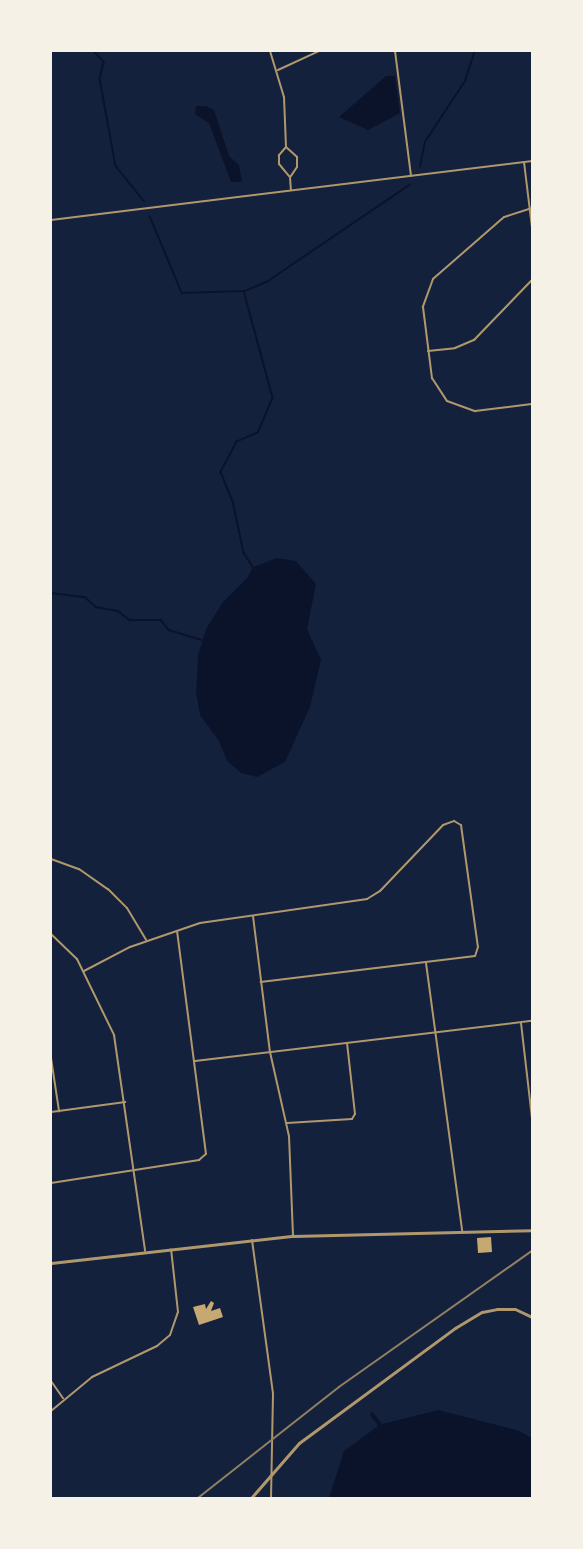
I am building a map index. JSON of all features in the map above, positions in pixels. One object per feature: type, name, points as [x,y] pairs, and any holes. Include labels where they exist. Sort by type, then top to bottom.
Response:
[{"type":"street","points":[[270,51],[284,97],[286,147],[278,161],[280,170],[290,177]]},
{"type":"street","points":[[277,70],[319,51]]},
{"type":"street","points":[[395,51],[411,176]]},
{"type":"street","points":[[286,147],[297,160],[290,177],[291,190]]},
{"type":"street","points":[[51,220],[532,161]]},
{"type":"street","points":[[524,162],[532,227]]},
{"type":"street","points":[[531,208],[500,220],[433,279],[423,307],[428,351],[436,388],[455,407],[475,411],[532,404]]},
{"type":"street","points":[[428,351],[455,348],[474,340],[532,280]]},
{"type":"street","points":[[84,971],[146,940],[210,921],[367,899],[380,891],[444,825],[458,823],[478,947],[472,957],[261,982]]},
{"type":"street","points":[[51,859],[79,868],[108,889],[127,908],[146,940]]},
{"type":"street","points":[[253,916],[270,1052],[286,1123],[293,1236]]},
{"type":"street","points":[[51,1183],[199,1160],[205,1157],[207,1149],[177,931]]},
{"type":"street","points":[[51,934],[71,951],[84,971],[114,1035],[145,1251]]},
{"type":"street","points":[[426,963],[463,1232]]},
{"type":"street","points":[[195,1061],[532,1022]]},
{"type":"street","points":[[521,1023],[532,1118]]},
{"type":"street","points":[[286,1123],[348,1121],[355,1114],[347,1043]]},
{"type":"street","points":[[51,1058],[59,1111]]},
{"type":"street","points":[[51,1112],[125,1102]]},
{"type":"street","points":[[51,1263],[293,1236],[532,1230]]},
{"type":"street","points":[[252,1240],[273,1395],[271,1498]]},
{"type":"street","points":[[51,1411],[63,1398],[104,1370],[157,1346],[170,1335],[178,1312],[171,1249]]},
{"type":"street","points":[[251,1498],[271,1472],[299,1443],[347,1404],[471,1318],[506,1308],[532,1317]]},
{"type":"street","points":[[51,1381],[63,1398]]},
{"type":"water","points":[[386,76],[395,76],[400,113],[368,130],[339,117]]},
{"type":"water","points":[[196,106],[206,106],[214,110],[229,156],[239,165],[242,182],[231,182],[209,123],[195,114]]},
{"type":"water","points":[[277,558],[296,561],[316,584],[307,629],[321,660],[310,707],[285,762],[257,777],[241,773],[227,761],[219,741],[200,715],[196,693],[198,655],[206,629],[223,602],[247,578],[253,567]]},
{"type":"water","points":[[438,1410],[517,1430],[532,1438],[532,1498],[329,1498],[344,1451],[378,1426],[370,1415],[372,1411],[382,1424]]},
{"type":"building","points":[[491,1237],[492,1252],[478,1253],[477,1238]]},
{"type":"building","points":[[211,1301],[214,1303],[211,1311],[220,1308],[223,1317],[199,1325],[193,1307],[205,1304],[206,1309]]},
{"type":"waterway","points":[[94,51],[104,62],[100,79],[116,166],[144,201]]},
{"type":"waterway","points":[[420,167],[425,142],[465,81],[475,51]]},
{"type":"waterway","points":[[245,291],[268,281],[409,185]]},
{"type":"waterway","points":[[150,216],[182,293],[244,291],[273,398],[258,433],[237,442],[221,472],[233,501],[244,553],[253,567]]},
{"type":"waterway","points":[[51,593],[85,597],[96,607],[118,611],[130,620],[161,620],[169,630],[202,640]]},
{"type":"railway","points":[[198,1498],[339,1387],[532,1251]]}]
